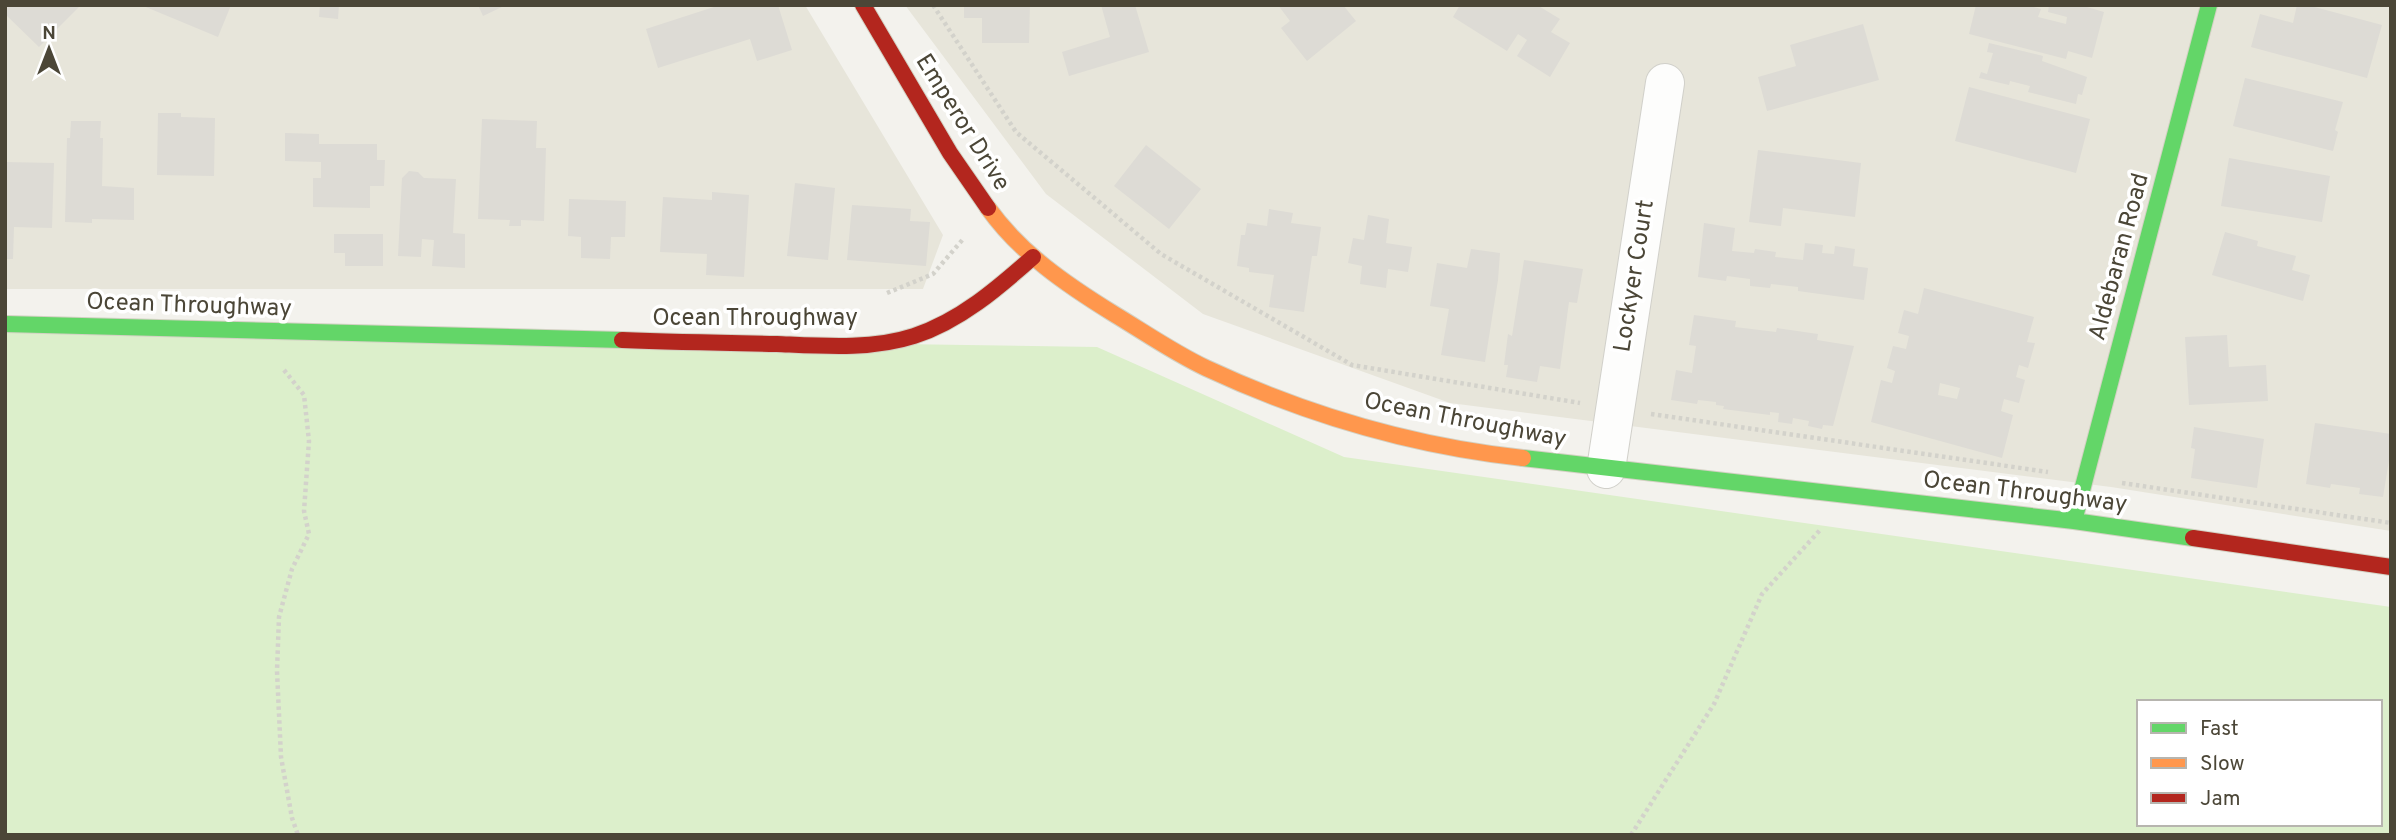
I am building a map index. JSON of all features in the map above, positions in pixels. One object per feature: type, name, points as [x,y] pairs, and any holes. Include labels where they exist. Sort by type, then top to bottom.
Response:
[{"type":"street","name":"Emperor Drive","points":[[863,5],[950,153],[992,213],[1033,257]]},
{"type":"street","name":"Aldebaran Road","points":[[2074,521],[2209,5]]},
{"type":"street","name":"Lockyer Court","points":[[1606,469],[1665,83]]},
{"type":"street","name":"Ocean Throughway","points":[[5,324],[834,346],[895,340],[935,328],[977,303],[1033,257],[1069,286],[1204,367],[1314,413],[1400,437],[1513,457],[2074,521],[2391,567]]},
{"type":"path","points":[[887,293],[933,274],[969,232]]},
{"type":"path","points":[[254,330],[304,395],[309,441],[304,511],[309,534],[292,569],[279,617],[276,671],[281,757],[292,818],[298,835]]},
{"type":"path","points":[[1631,835],[1714,704],[1762,594],[1853,494]]},
{"type":"shaded area","points":[[5,5],[805,5],[943,235],[923,289],[5,289]]},
{"type":"shaded area","points":[[905,5],[2391,5],[2391,531],[2111,487],[1450,403],[1203,314],[1046,194]]},
{"type":"green space","points":[[5,331],[1097,347],[1344,457],[2391,607],[2391,835],[5,835]]},
{"type":"building","points":[[7,5],[81,5],[39,47],[5,14]]},
{"type":"building","points":[[141,5],[231,5],[218,37]]},
{"type":"building","points":[[320,5],[339,5],[338,19],[319,17]]},
{"type":"building","points":[[478,5],[506,5],[483,16]]},
{"type":"building","points":[[720,5],[778,5],[792,50],[757,61],[750,39],[658,68],[646,29]]},
{"type":"building","points":[[964,5],[1030,5],[1029,43],[982,43],[982,18],[964,18]]},
{"type":"building","points":[[1101,5],[1135,5],[1149,52],[1069,76],[1062,52],[1110,37]]},
{"type":"building","points":[[1278,5],[1343,5],[1356,21],[1307,61],[1281,28],[1290,21]]},
{"type":"building","points":[[1460,5],[1537,5],[1560,19],[1551,32],[1570,43],[1550,77],[1517,56],[1527,40],[1518,34],[1507,51],[1453,17]]},
{"type":"building","points":[[1976,5],[2027,5],[2041,9],[2038,17],[2066,24],[2067,17],[2048,12],[2049,5],[2080,5],[2104,12],[2092,58],[2068,51],[2066,59],[1969,34]]},
{"type":"building","points":[[2297,5],[2307,5],[2382,25],[2367,78],[2251,47],[2260,14],[2293,23]]},
{"type":"building","points":[[1863,24],[1879,80],[1767,111],[1758,77],[1796,66],[1790,45]]},
{"type":"building","points":[[1989,43],[2043,56],[2042,61],[2087,77],[2082,95],[2078,94],[2076,104],[2028,92],[2030,86],[2010,81],[2009,85],[1979,78],[1981,72],[1987,74],[1993,53],[1987,52]]},
{"type":"building","points":[[2245,78],[2343,102],[2335,130],[2338,132],[2333,151],[2233,126]]},
{"type":"building","points":[[1969,87],[2090,119],[2076,173],[1955,141]]},
{"type":"building","points":[[158,113],[215,118],[214,176],[157,175]]},
{"type":"building","points":[[482,119],[537,121],[536,148],[546,148],[544,221],[521,220],[521,226],[509,226],[510,220],[478,219]]},
{"type":"building","points":[[71,121],[101,121],[102,186],[134,188],[134,220],[92,219],[92,223],[65,222],[67,138],[70,138]]},
{"type":"building","points":[[285,133],[319,134],[319,144],[377,144],[377,160],[385,160],[384,186],[370,186],[370,208],[313,207],[313,178],[321,178],[321,162],[285,161]]},
{"type":"building","points":[[1146,145],[1201,189],[1169,229],[1114,186]]},
{"type":"building","points":[[1758,150],[1861,163],[1855,217],[1783,208],[1781,226],[1749,222]]},
{"type":"building","points":[[2229,158],[2330,176],[2322,222],[2221,206]]},
{"type":"building","points":[[5,162],[54,163],[52,228],[14,227],[13,259],[5,259]]},
{"type":"building","points":[[409,171],[418,172],[424,178],[456,179],[453,233],[465,234],[465,268],[432,266],[434,240],[422,239],[421,257],[398,256],[402,178]]},
{"type":"building","points":[[795,183],[835,188],[828,260],[787,256]]},
{"type":"building","points":[[712,192],[749,195],[744,277],[706,275],[707,254],[660,252],[663,197],[712,200]]},
{"type":"building","points":[[569,199],[626,201],[625,237],[611,237],[610,259],[581,258],[581,237],[568,236]]},
{"type":"building","points":[[852,205],[911,209],[910,221],[930,222],[926,266],[847,260]]},
{"type":"building","points":[[1269,209],[1293,213],[1291,223],[1321,227],[1317,256],[1312,256],[1304,312],[1269,307],[1274,275],[1249,272],[1249,268],[1237,266],[1241,235],[1245,235],[1247,223],[1267,226]]},
{"type":"building","points":[[1368,215],[1389,219],[1386,243],[1412,247],[1408,272],[1388,269],[1386,288],[1360,284],[1362,266],[1348,263],[1353,238],[1364,240]]},
{"type":"building","points":[[1704,223],[1735,228],[1732,251],[1754,253],[1755,249],[1776,252],[1775,257],[1803,260],[1805,243],[1823,245],[1822,253],[1834,254],[1835,246],[1855,249],[1853,266],[1868,268],[1864,300],[1798,291],[1798,287],[1771,284],[1770,288],[1750,286],[1750,279],[1727,276],[1726,281],[1698,277]]},
{"type":"building","points":[[2225,232],[2258,241],[2257,246],[2296,256],[2292,270],[2310,275],[2303,301],[2212,275]]},
{"type":"building","points":[[334,234],[383,234],[383,266],[345,266],[345,253],[334,253]]},
{"type":"building","points":[[1471,249],[1500,253],[1485,362],[1441,355],[1449,309],[1430,306],[1437,263],[1467,268]]},
{"type":"building","points":[[1524,260],[1583,269],[1577,303],[1569,302],[1560,369],[1540,366],[1537,382],[1506,377],[1508,365],[1504,365],[1508,334],[1512,336]]},
{"type":"building","points":[[1924,288],[2034,317],[2027,342],[2035,343],[2028,368],[2019,365],[2016,377],[2025,380],[2019,403],[2004,399],[2001,411],[2013,415],[2002,458],[1871,422],[1881,380],[1892,383],[1895,371],[1887,368],[1893,346],[1906,349],[1909,336],[1898,333],[1904,310],[1918,314]],"holes":[[[1940,383],[1960,388],[1957,399],[1938,395]]]},
{"type":"building","points":[[1694,315],[1736,321],[1735,327],[1776,332],[1777,328],[1818,334],[1817,340],[1854,346],[1833,426],[1823,425],[1822,429],[1808,426],[1809,421],[1793,418],[1792,424],[1778,422],[1779,413],[1770,412],[1770,415],[1723,409],[1724,406],[1716,405],[1716,402],[1698,400],[1697,404],[1671,400],[1676,370],[1692,373],[1696,346],[1689,345]]},
{"type":"building","points":[[2227,335],[2229,367],[2266,365],[2268,401],[2189,405],[2185,337]]},
{"type":"building","points":[[2315,423],[2391,434],[2383,497],[2359,494],[2360,488],[2331,484],[2330,488],[2306,484]]},
{"type":"building","points":[[2194,427],[2264,439],[2257,488],[2191,478],[2195,449],[2191,448]]},
{"type":"traffic: fast","points":[[2074,521],[2209,5]]},
{"type":"traffic: fast","points":[[5,324],[622,340]]},
{"type":"traffic: fast","points":[[1523,458],[2074,521],[2193,538]]},
{"type":"traffic: slow","points":[[988,208],[1030,254],[1062,280],[1159,342],[1206,368],[1283,400],[1361,426],[1441,445],[1523,458]]},
{"type":"traffic: jam","points":[[863,5],[950,153],[988,208]]},
{"type":"traffic: jam","points":[[622,340],[829,346],[898,340],[931,330],[963,313],[1033,257]]},
{"type":"traffic: jam","points":[[2193,538],[2391,567]]}]
